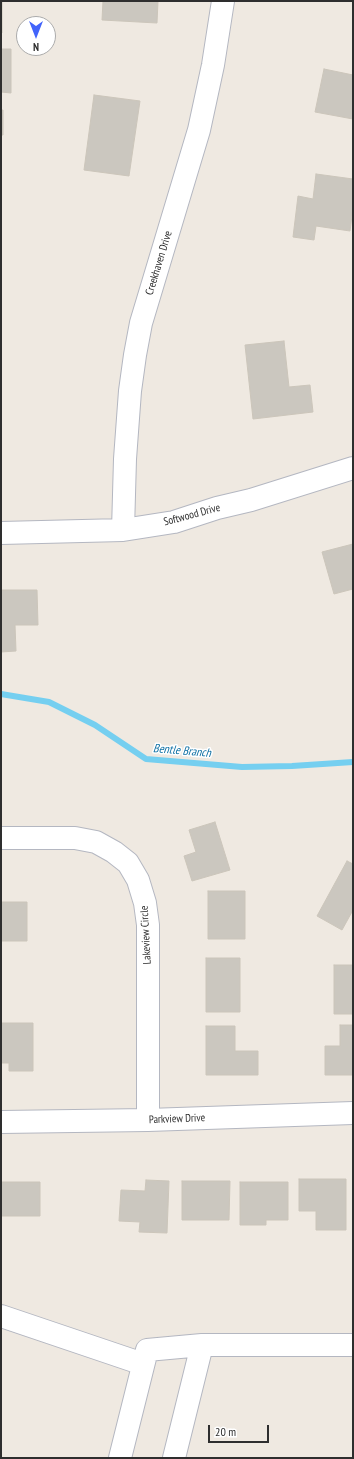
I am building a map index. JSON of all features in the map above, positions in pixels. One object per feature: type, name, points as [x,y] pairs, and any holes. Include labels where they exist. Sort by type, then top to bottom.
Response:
[{"type":"street","name":"Creekhaven Drive","points":[[123,530],[125,460],[130,391],[141,323],[199,130],[213,65],[223,1]]},
{"type":"street","name":"Softwood Drive","points":[[1,533],[123,530],[174,522],[353,468]]},
{"type":"street","name":"Lakeview Circle","points":[[1,838],[75,838],[96,842],[114,852],[128,864],[138,880],[145,903],[148,925],[148,1120]]},
{"type":"street","name":"Parkview Drive","points":[[1,1122],[148,1120],[353,1113]]},
{"type":"street","points":[[1,1316],[143,1364]]},
{"type":"street","points":[[120,1458],[147,1350],[202,1345],[353,1344]]},
{"type":"street","points":[[174,1458],[202,1345]]},
{"type":"building","points":[[2,1],[2,33],[1,33]]},
{"type":"building","points":[[103,1],[158,1],[157,23],[102,20]]},
{"type":"building","points":[[1,49],[11,49],[11,93],[1,92]]},
{"type":"building","points":[[324,69],[353,75],[353,119],[315,112]]},
{"type":"building","points":[[94,95],[140,101],[129,176],[84,170]]},
{"type":"building","points":[[1,110],[3,110],[3,135],[1,135]]},
{"type":"building","points":[[316,174],[353,179],[353,208],[350,231],[316,226],[314,240],[293,237],[298,196],[313,199]]},
{"type":"building","points":[[284,341],[289,387],[310,385],[313,412],[253,419],[245,345]]},
{"type":"building","points":[[353,544],[353,589],[334,594],[322,552]]},
{"type":"building","points":[[1,590],[37,590],[38,625],[15,625],[16,651],[1,652]]},
{"type":"building","points":[[215,822],[230,870],[192,881],[184,856],[196,852],[189,830]]},
{"type":"building","points":[[347,861],[353,864],[353,910],[342,930],[317,916]]},
{"type":"building","points":[[208,891],[245,891],[245,939],[208,939]]},
{"type":"building","points":[[1,902],[27,902],[27,941],[1,941]]},
{"type":"building","points":[[206,958],[240,958],[240,1012],[206,1012]]},
{"type":"building","points":[[334,965],[353,965],[353,1014],[334,1014]]},
{"type":"building","points":[[1,1023],[33,1023],[33,1071],[9,1071],[9,1063],[1,1063]]},
{"type":"building","points":[[340,1025],[353,1025],[353,1075],[325,1075],[325,1046],[340,1046]]},
{"type":"building","points":[[206,1026],[235,1026],[235,1051],[258,1051],[258,1075],[206,1075]]},
{"type":"building","points":[[299,1179],[346,1179],[346,1230],[316,1230],[316,1211],[299,1211]]},
{"type":"building","points":[[146,1180],[169,1181],[167,1233],[139,1232],[140,1222],[119,1221],[121,1190],[145,1191]]},
{"type":"building","points":[[182,1181],[230,1181],[229,1220],[182,1220]]},
{"type":"building","points":[[1,1182],[40,1182],[40,1216],[1,1216]]},
{"type":"building","points":[[240,1182],[288,1182],[288,1220],[266,1220],[266,1225],[240,1225]]},
{"type":"waterway","name":"Bentle Branch","points":[[1,694],[49,702],[95,725],[146,759],[242,767],[292,766],[353,762]]}]
